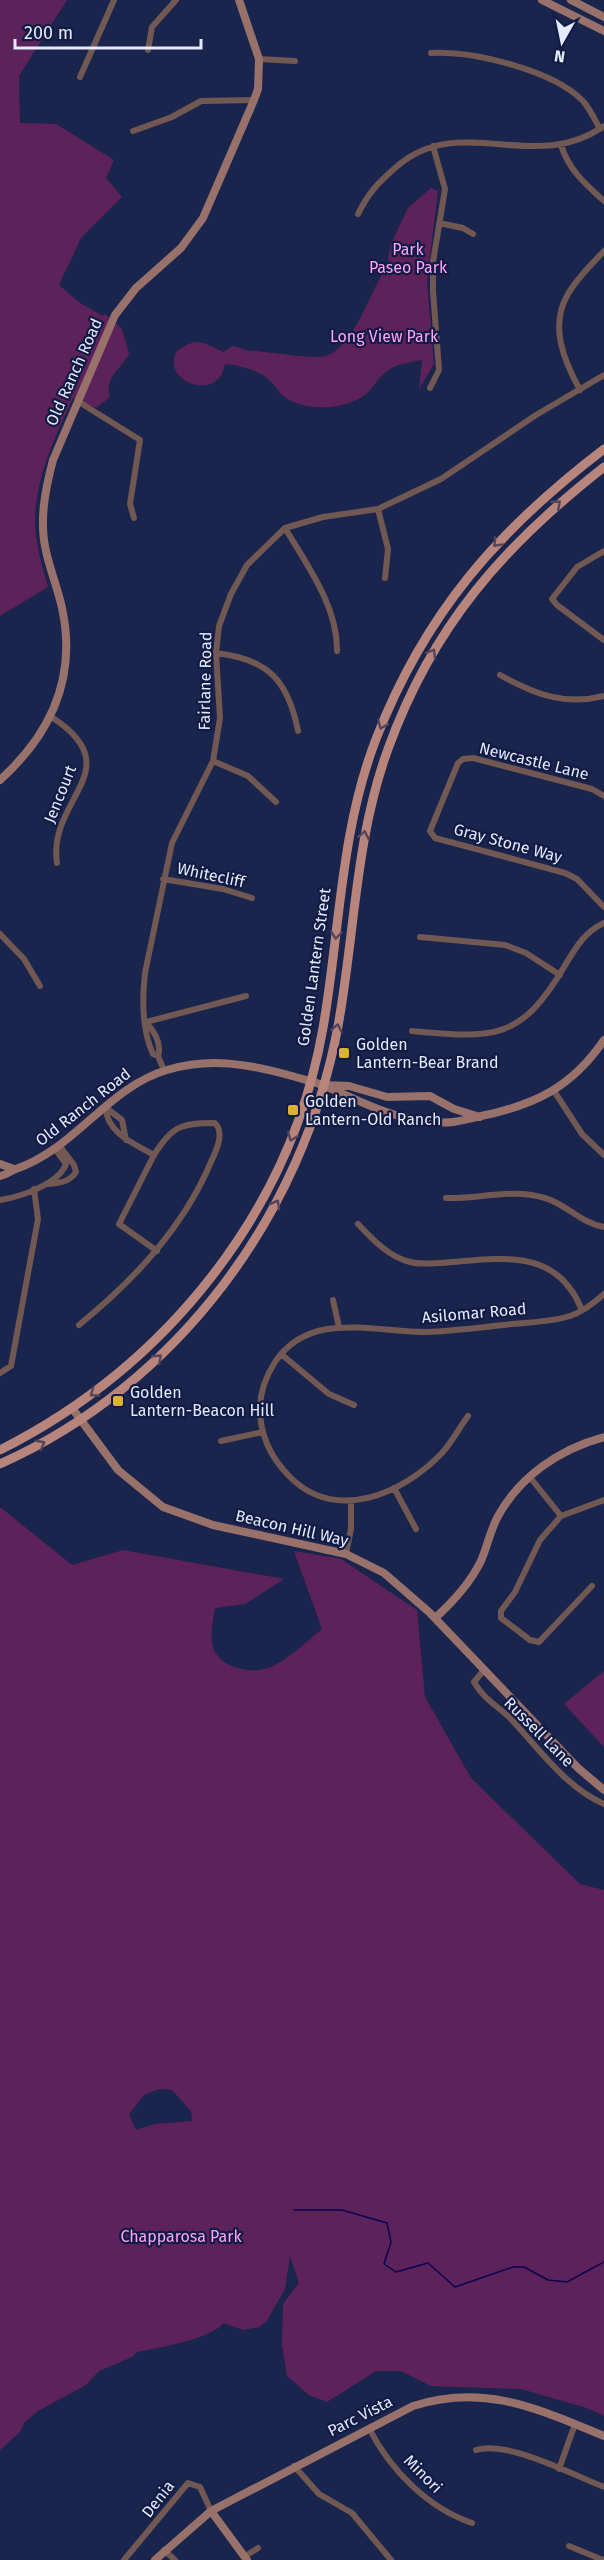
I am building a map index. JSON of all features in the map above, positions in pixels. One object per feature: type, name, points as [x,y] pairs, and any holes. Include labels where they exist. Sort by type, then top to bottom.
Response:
[{"type":"main road","name":"Golden Lantern Street","points":[[0,1450],[72,1408],[142,1354],[215,1274],[254,1215],[277,1173],[311,1081],[323,1031],[344,865],[355,809],[376,740],[391,705],[425,638],[474,569],[525,514],[604,449]]},
{"type":"main road","name":"Golden Lantern Street","points":[[0,1464],[81,1421],[174,1343],[202,1313],[239,1264],[285,1187],[305,1140],[323,1085],[341,1009],[366,823],[383,764],[404,708],[437,646],[482,581],[530,527],[604,467]]},
{"type":"street","points":[[80,77],[114,0]]},
{"type":"street","points":[[148,50],[152,27],[176,0]]},
{"type":"street","name":"Old Ranch Road","points":[[0,780],[21,761],[44,731],[64,670],[66,628],[59,594],[45,550],[44,504],[53,460],[115,315],[152,272],[181,248],[203,218],[258,89],[259,59],[239,0]]},
{"type":"street","points":[[542,0],[604,30]]},
{"type":"street","points":[[571,0],[604,17]]},
{"type":"street","points":[[358,214],[369,190],[406,158],[433,146],[459,141],[535,148],[561,145],[602,128],[585,103],[555,80],[484,58],[453,52],[431,53]]},
{"type":"street","points":[[259,59],[295,61]]},
{"type":"street","points":[[134,131],[172,117],[201,101],[254,100]]},
{"type":"street","points":[[561,145],[565,159],[576,175],[604,201]]},
{"type":"street","points":[[430,388],[440,370],[433,291],[439,223],[445,189],[433,146]]},
{"type":"street","points":[[439,223],[463,228],[473,234]]},
{"type":"street","points":[[580,390],[566,366],[559,340],[561,315],[567,294],[604,250]]},
{"type":"street","name":"Fairlane Road","points":[[164,1070],[158,1056],[160,1052],[155,1032],[146,1022],[143,990],[163,879],[172,843],[213,762],[220,718],[216,653],[219,626],[231,594],[247,565],[285,528],[323,517],[378,509],[441,479],[536,416],[604,375]]},
{"type":"street","points":[[79,402],[140,440],[130,504],[134,518]]},
{"type":"street","points":[[378,509],[388,549],[385,578]]},
{"type":"street","points":[[285,528],[329,607],[337,639],[337,651]]},
{"type":"street","points":[[604,551],[577,567],[552,598],[557,605],[604,640]]},
{"type":"street","points":[[216,653],[237,656],[263,666],[281,682],[293,708],[298,731]]},
{"type":"street","points":[[500,675],[523,688],[559,700],[577,701],[604,696]]},
{"type":"street","name":"Jencourt","points":[[50,716],[79,738],[86,749],[87,761],[83,781],[70,804],[56,840],[57,863]]},
{"type":"street","name":"Newcastle Lane","points":[[430,831],[458,763],[463,759],[472,758],[592,789],[604,796]]},
{"type":"street","points":[[213,762],[248,776],[276,802]]},
{"type":"street","name":"Gray Stone Way","points":[[430,831],[435,838],[565,873],[577,879],[604,907]]},
{"type":"street","name":"Whitecliff","points":[[163,879],[223,889],[252,898]]},
{"type":"street","points":[[412,1031],[478,1035],[504,1030],[518,1024],[538,1006],[580,942],[604,923]]},
{"type":"street","points":[[0,934],[24,959],[40,986]]},
{"type":"street","points":[[420,937],[505,945],[526,953],[560,975]]},
{"type":"street","points":[[146,1022],[246,996]]},
{"type":"street","points":[[323,1085],[335,1093],[391,1114],[428,1120],[464,1122],[520,1108],[554,1091],[578,1072],[604,1040]]},
{"type":"street","name":"Old Ranch Road","points":[[0,1176],[40,1160],[124,1092],[164,1070],[199,1063],[247,1064],[323,1085]]},
{"type":"street","points":[[323,1085],[349,1086],[387,1097],[430,1096],[454,1109],[480,1117]]},
{"type":"street","points":[[554,1091],[582,1134],[604,1155]]},
{"type":"street","points":[[105,1107],[121,1119],[125,1127],[126,1140]]},
{"type":"street","points":[[105,1107],[108,1120],[117,1133],[154,1155]]},
{"type":"street","points":[[79,1325],[117,1293],[157,1251],[180,1219],[205,1176],[219,1138],[217,1125],[181,1125],[165,1137],[119,1224],[157,1251]]},
{"type":"street","points":[[117,1133],[125,1127]]},
{"type":"street","points":[[0,1200],[46,1184],[62,1174],[66,1164],[57,1147]]},
{"type":"street","points":[[46,1184],[56,1184],[73,1177],[76,1172],[74,1165],[57,1147]]},
{"type":"street","points":[[0,1164],[14,1169]]},
{"type":"street","points":[[0,1373],[11,1366],[38,1219],[34,1189]]},
{"type":"street","points":[[446,1198],[519,1193],[547,1198],[577,1217],[604,1227]]},
{"type":"street","points":[[358,1224],[378,1246],[409,1262],[441,1263],[502,1258],[530,1261],[553,1271],[571,1290],[582,1310]]},
{"type":"street","name":"Asilomar Road","points":[[468,1416],[442,1453],[394,1488],[351,1502],[321,1497],[298,1485],[272,1457],[263,1432],[261,1395],[265,1380],[281,1354],[301,1338],[339,1327],[428,1332],[551,1320],[569,1317],[604,1294]]},
{"type":"street","points":[[333,1300],[339,1327]]},
{"type":"street","points":[[281,1354],[328,1394],[354,1405]]},
{"type":"street","name":"Beacon Hill Way","points":[[72,1408],[125,1478],[163,1507],[213,1526],[346,1554],[384,1573],[435,1618],[578,1768],[604,1790]]},
{"type":"street","points":[[221,1441],[263,1432]]},
{"type":"street","points":[[435,1618],[465,1587],[481,1560],[496,1519],[529,1476],[572,1448],[604,1437]]},
{"type":"street","points":[[529,1476],[561,1516]]},
{"type":"street","points":[[394,1488],[417,1529]]},
{"type":"street","points":[[592,1586],[539,1642],[530,1640],[501,1618],[501,1611],[515,1592],[540,1540],[561,1516],[604,1500]]},
{"type":"street","points":[[346,1554],[351,1529],[351,1502]]},
{"type":"street","name":"Russell Lane","points":[[484,1670],[474,1682],[481,1695],[507,1716],[563,1775],[604,1804]]},
{"type":"street","name":"Parc Vista","points":[[155,2560],[211,2511],[369,2428],[413,2406],[434,2399],[465,2395],[518,2403],[604,2436]]},
{"type":"street","points":[[559,2469],[575,2424]]},
{"type":"street","name":"Minori","points":[[369,2428],[388,2458],[431,2503],[472,2523]]},
{"type":"street","points":[[476,2450],[498,2447],[604,2487]]},
{"type":"street","points":[[294,2466],[320,2494],[352,2512],[391,2560]]},
{"type":"street","name":"Denia","points":[[124,2560],[188,2483],[200,2487],[211,2511]]},
{"type":"street","points":[[211,2511],[245,2558],[258,2548]]},
{"type":"street","points":[[569,2546],[603,2560]]},
{"type":"street","points":[[164,2550],[175,2560]]},
{"type":"green space","points":[[0,0],[67,0],[19,76],[20,123],[56,124],[114,160],[106,178],[122,197],[81,238],[59,285],[80,303],[103,316],[105,314],[122,329],[129,354],[111,379],[110,397],[96,408],[73,398],[50,450],[36,505],[37,542],[48,587],[0,616]]},
{"type":"green space","name":"Long View Park","points":[[431,188],[438,191],[427,281],[434,364],[419,389],[422,360],[391,369],[383,374],[366,394],[355,401],[339,406],[322,407],[306,406],[292,401],[283,396],[264,376],[242,367],[225,364],[220,376],[212,383],[202,386],[182,379],[176,371],[174,362],[177,351],[196,342],[205,343],[223,352],[233,346],[246,350],[311,357],[326,356],[335,351],[352,332],[383,272],[391,271],[388,258],[391,244],[408,208]]},
{"type":"green space","name":"Chapparosa Park","points":[[0,1507],[72,1565],[123,1550],[284,1579],[245,1604],[215,1608],[212,1624],[214,1650],[225,1662],[240,1669],[258,1670],[273,1666],[292,1654],[322,1629],[294,1551],[341,1559],[417,1610],[425,1697],[471,1778],[580,1884],[604,1890],[604,2416],[587,2408],[521,2389],[431,2386],[401,2371],[376,2371],[327,2402],[309,2395],[287,2376],[282,2345],[283,2304],[299,2283],[290,2256],[285,2289],[266,2322],[259,2327],[244,2330],[223,2323],[208,2334],[137,2352],[132,2357],[99,2371],[86,2385],[38,2411],[0,2450]],"holes":[[[159,2089],[172,2090],[191,2111],[192,2121],[155,2124],[136,2130],[129,2114],[144,2095]]]},
{"type":"green space","points":[[604,1671],[604,1747],[564,1704]]},
{"type":"waterway","points":[[294,2210],[342,2210],[387,2223],[391,2242],[384,2264],[396,2272],[428,2263],[455,2287],[513,2267],[524,2267],[548,2280],[567,2282],[604,2262]]},
{"type":"place","name":"Golden Lantern-Bear Brand","points":[[344,1053]]},
{"type":"place","name":"Golden Lantern-Old Ranch","points":[[293,1110]]},
{"type":"place","name":"Golden Lantern-Beacon Hill","points":[[118,1401]]},
{"type":"park label","name":"Park Paseo Park","points":[[408,258]]}]
